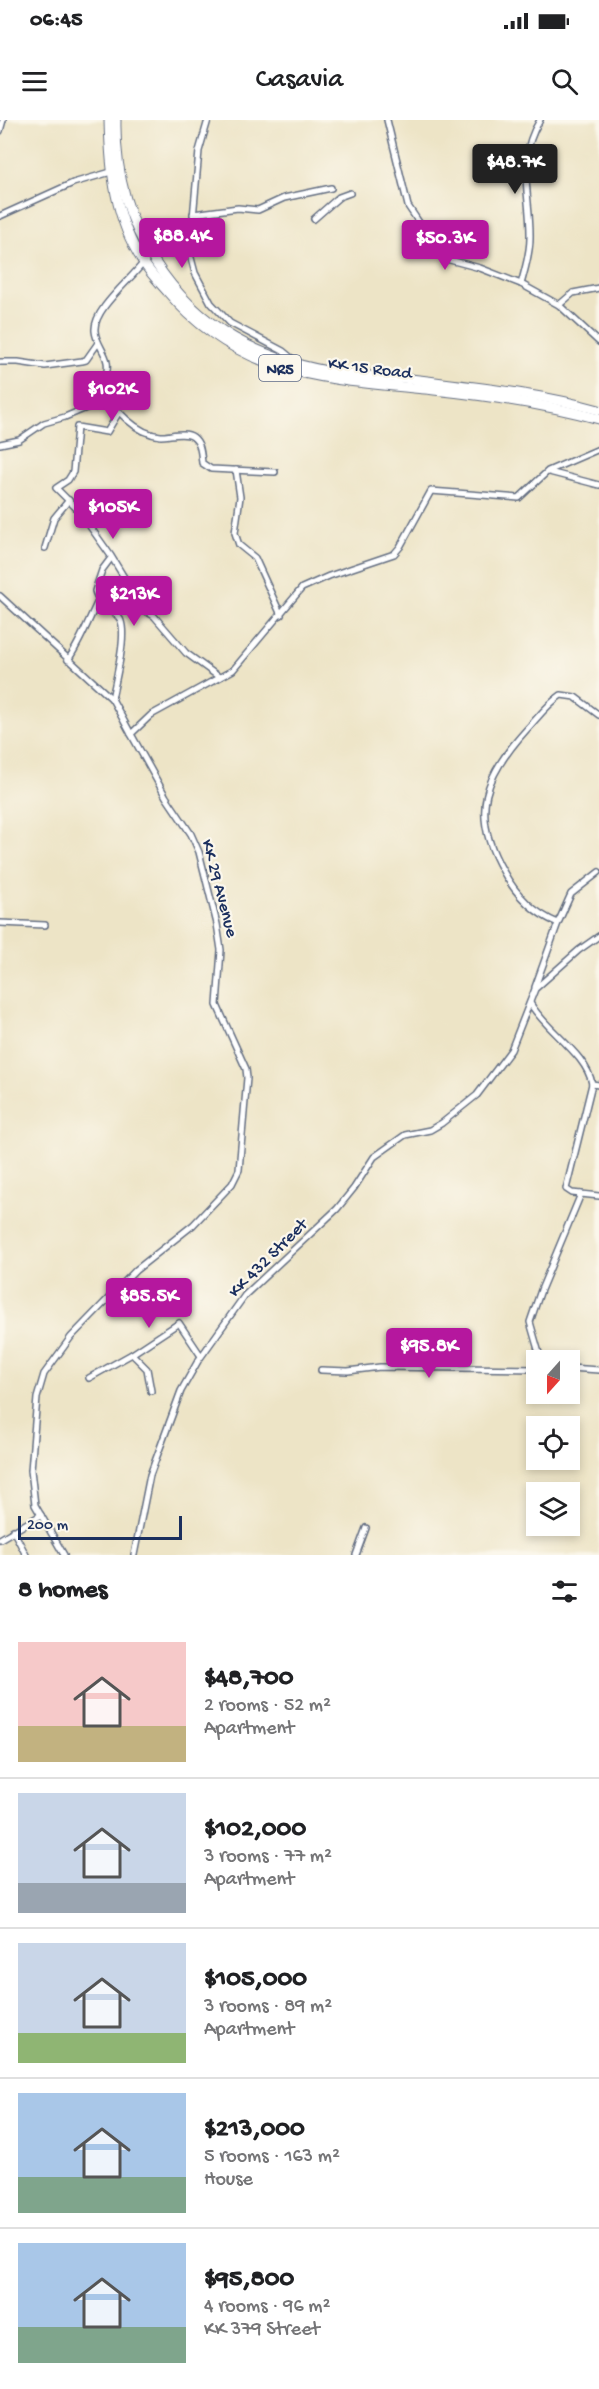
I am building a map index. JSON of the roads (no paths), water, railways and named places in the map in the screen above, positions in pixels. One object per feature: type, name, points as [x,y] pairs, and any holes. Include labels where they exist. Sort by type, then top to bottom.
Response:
[{"type":"highway","name":"KK 15 Road","points":[[109,120],[111,172],[117,205],[143,263],[175,301],[207,330],[245,354],[277,367],[312,376],[514,400],[599,419]]},
{"type":"highway","name":"KK 15 Road","points":[[116,120],[119,167],[127,205],[141,238],[167,280],[187,303],[201,316],[237,341],[265,354],[358,375],[408,378],[535,395],[599,410]]},
{"type":"street","points":[[0,131],[3,120]]},
{"type":"street","points":[[208,120],[199,151],[193,214],[190,254],[195,273],[211,303],[230,323],[283,351],[298,363]]},
{"type":"street","points":[[387,120],[408,206],[440,254],[446,259],[480,268],[521,284],[559,305],[599,342]]},
{"type":"street","points":[[521,284],[530,239],[524,173],[528,142],[540,120]]},
{"type":"street","points":[[0,216],[73,183],[111,172]]},
{"type":"street","points":[[193,214],[238,208],[258,210],[284,198],[332,188]]},
{"type":"street","points":[[314,219],[339,197],[350,193]]},
{"type":"street","points":[[0,444],[19,440],[45,423],[91,405],[103,390],[108,365],[95,330],[112,298],[143,263]]},
{"type":"street","points":[[559,305],[573,293],[599,288]]},
{"type":"street","points":[[1,363],[18,362],[45,366],[82,361],[86,360],[98,343]]},
{"type":"street","points":[[103,390],[119,412],[138,427],[154,435],[186,434],[192,436],[199,445],[204,466],[211,469],[274,472]]},
{"type":"street","points":[[119,412],[107,432],[77,427],[73,472],[68,480],[56,488],[80,511],[144,610],[154,616],[192,658],[219,677]]},
{"type":"street","points":[[131,734],[151,715],[239,665],[296,594],[307,586],[394,554],[431,491],[514,499],[524,496],[548,471],[599,449]]},
{"type":"street","points":[[236,470],[240,497],[235,533],[238,545],[255,558],[281,615]]},
{"type":"street","points":[[548,471],[599,485]]},
{"type":"street","points":[[45,548],[54,518],[69,500]]},
{"type":"street","points":[[111,558],[102,570],[95,591],[99,599],[119,618],[123,631],[112,699]]},
{"type":"street","name":"KK 29 Avenue","points":[[0,596],[112,699],[166,796],[191,834],[201,859],[217,924],[221,956],[217,1005],[246,1069],[247,1078],[239,1170],[232,1184],[193,1225],[136,1270],[71,1337],[44,1374],[37,1398],[31,1470],[35,1505],[63,1555]]},
{"type":"street","points":[[69,660],[99,599]]},
{"type":"street","points":[[558,923],[533,909],[509,882],[491,849],[486,830],[485,808],[489,783],[500,762],[556,699],[565,694],[571,695],[584,702],[599,715]]},
{"type":"street","points":[[599,872],[571,894],[558,923],[530,1003],[539,1018],[582,1062],[596,1084],[567,1185],[568,1192],[599,1196]]},
{"type":"street","points":[[0,923],[45,925]]},
{"type":"street","points":[[535,989],[579,950],[599,936]]},
{"type":"street","name":"KK 432 Street","points":[[134,1555],[150,1475],[181,1391],[201,1356],[245,1295],[331,1215],[354,1188],[374,1157],[405,1135],[430,1130],[442,1123],[477,1095],[511,1050],[530,1003]]},
{"type":"street","points":[[538,1350],[530,1322],[540,1290],[581,1194]]},
{"type":"street","points":[[89,1378],[132,1354],[179,1323],[201,1356]]},
{"type":"street","points":[[132,1354],[147,1369],[151,1391]]},
{"type":"street","points":[[321,1370],[348,1371],[380,1367],[526,1369]]},
{"type":"street","points":[[580,1369],[599,1370]]},
{"type":"street","points":[[0,1539],[41,1515]]},
{"type":"street","points":[[356,1555],[366,1528]]},
{"type":"street","points":[[13,1530],[26,1555]]}]
